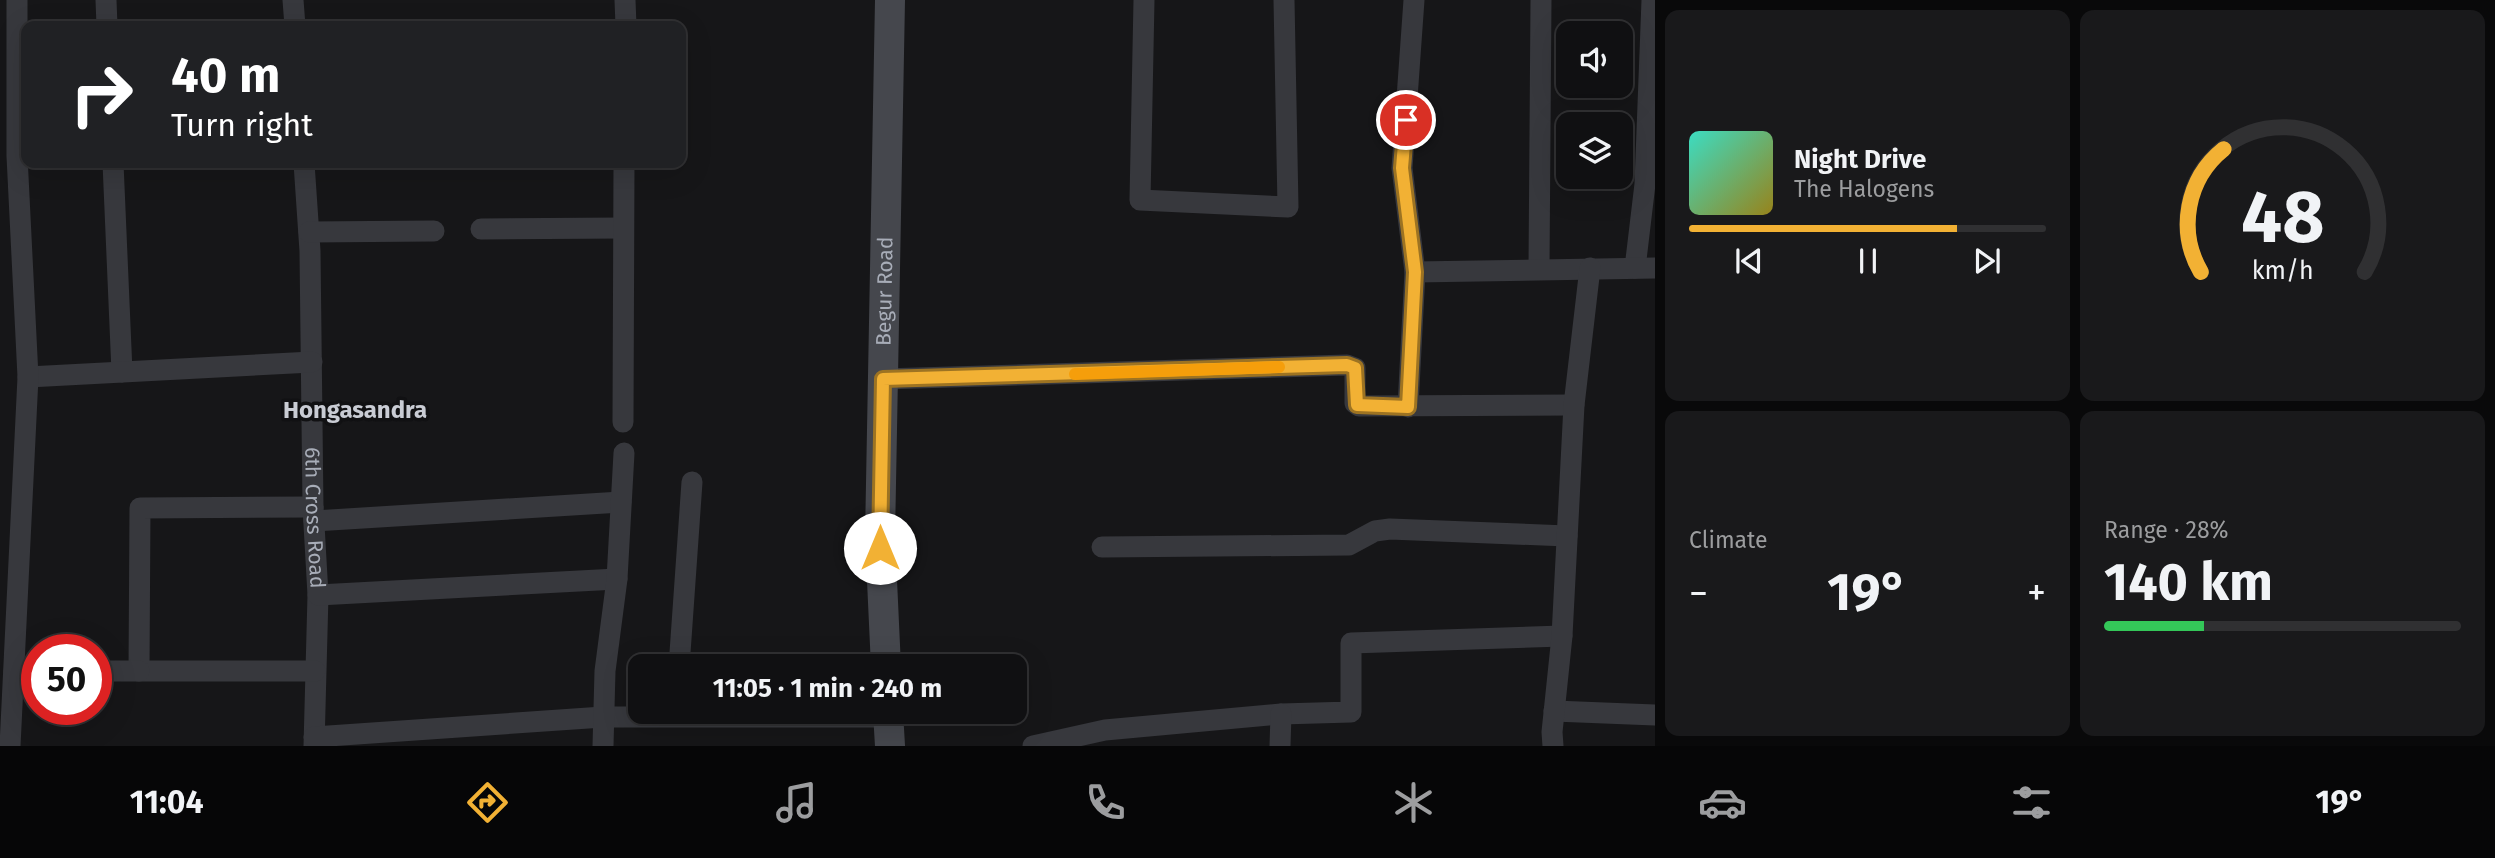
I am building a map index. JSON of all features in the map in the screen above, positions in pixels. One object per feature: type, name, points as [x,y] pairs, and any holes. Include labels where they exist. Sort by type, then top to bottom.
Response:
[{"type":"main road","name":"Begur Road","points":[[885,654],[880,537],[890,0]]},
{"type":"street","points":[[10,746],[28,377],[8,156],[17,0]]},
{"type":"street","points":[[106,0],[107,21]]},
{"type":"street","points":[[293,0],[295,21]]},
{"type":"street","points":[[625,0],[626,21]]},
{"type":"street","points":[[1144,0],[1140,200],[1288,207],[1284,0]]},
{"type":"street","points":[[1408,407],[1415,272],[1402,168],[1415,0]]},
{"type":"street","points":[[1539,268],[1541,0]]},
{"type":"street","points":[[1415,272],[1645,268],[1645,184],[1653,7]]},
{"type":"street","points":[[113,168],[122,372]]},
{"type":"street","name":"6th Cross Road","points":[[304,168],[309,232],[318,595],[314,741]]},
{"type":"street","points":[[623,422],[624,168]]},
{"type":"street","points":[[481,229],[623,228]]},
{"type":"street","points":[[309,232],[434,231]]},
{"type":"street","points":[[1553,746],[1553,711],[1562,636],[1574,405],[1590,268]]},
{"type":"street","points":[[28,377],[312,362]]},
{"type":"street","points":[[883,379],[1347,365],[1355,368],[1357,405],[1574,405]]},
{"type":"street","points":[[603,746],[605,671],[617,579],[624,453]]},
{"type":"street","points":[[680,654],[692,482]]},
{"type":"street","points":[[139,671],[140,508],[314,514],[621,502]]},
{"type":"street","points":[[1101,547],[1349,545],[1375,531],[1390,529],[1567,536]]},
{"type":"street","points":[[318,595],[617,579]]},
{"type":"street","points":[[1033,746],[1105,730],[1281,714],[1350,712],[1351,643],[1562,636]]},
{"type":"street","points":[[14,671],[21,671]]},
{"type":"street","points":[[112,671],[316,671]]},
{"type":"street","points":[[1553,711],[1655,715]]},
{"type":"street","points":[[1280,746],[1281,714]]},
{"type":"street","points":[[314,741],[628,717]]},
{"type":"street","points":[[868,724],[889,725]]},
{"type":"slow traffic","points":[[1075,374],[1279,367]]},
{"type":"district","name":"Hongasandra","points":[[355,410]]},
{"type":"route","points":[[880,548],[883,379],[1347,365],[1355,368],[1357,405],[1408,407],[1415,272],[1402,168],[1406,120]]}]
